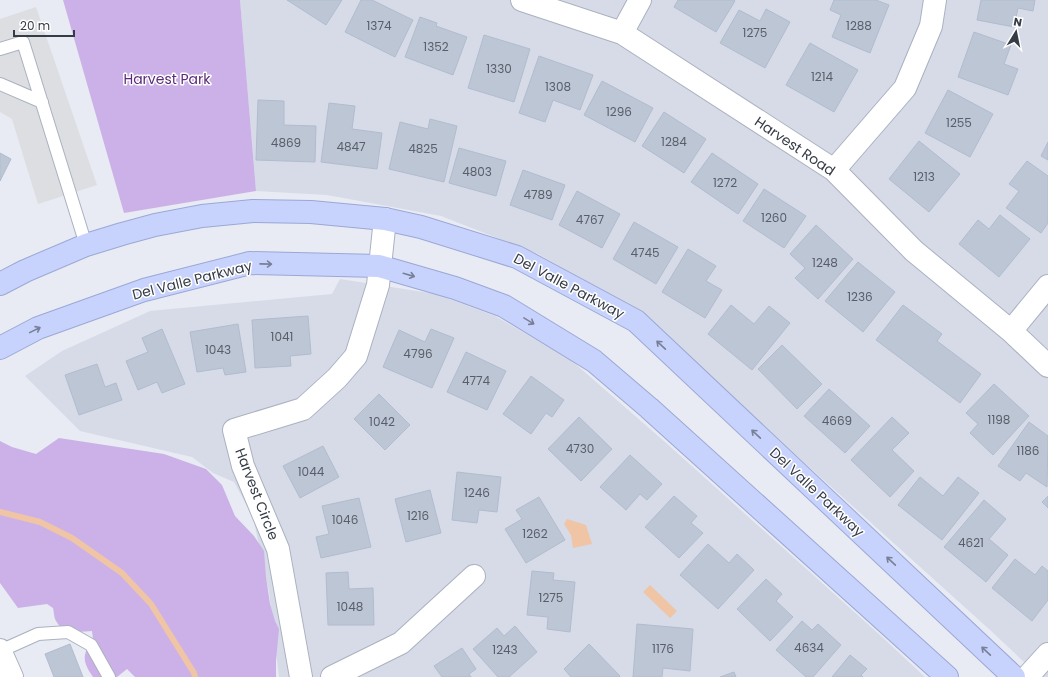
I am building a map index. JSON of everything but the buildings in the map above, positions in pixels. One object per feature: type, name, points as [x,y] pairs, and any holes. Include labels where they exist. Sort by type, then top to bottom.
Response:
[{"type":"main road","name":"Del Valle Parkway","points":[[0,284],[86,245],[155,225],[202,216],[253,211],[311,212],[385,220],[421,227],[517,257],[636,321],[1014,677]]},
{"type":"main road","name":"Del Valle Parkway","points":[[0,348],[38,328],[144,290],[250,263],[379,266],[455,288],[504,306],[594,361],[649,408],[947,677]]},
{"type":"street","name":"Harvest Road","points":[[522,0],[622,33],[834,170],[914,251],[1011,331],[1048,366]]},
{"type":"street","points":[[622,33],[640,0]]},
{"type":"street","points":[[834,170],[905,88],[931,26],[935,0]]},
{"type":"street","points":[[379,266],[385,220]]},
{"type":"street","name":"Harvest Circle","points":[[301,677],[278,549],[243,466],[234,430],[302,409],[337,378],[356,356],[378,284],[379,266]]},
{"type":"street","points":[[1011,331],[1048,286]]},
{"type":"street","points":[[332,677],[401,643],[474,576]]},
{"type":"street","points":[[0,650],[12,677]]},
{"type":"street","points":[[1027,677],[1048,654]]},
{"type":"lane","points":[[0,49],[23,42],[86,245]]},
{"type":"lane","points":[[0,84],[42,102]]},
{"type":"lane","points":[[0,650],[38,634],[68,632],[91,645],[109,677]]},
{"type":"shaded area","points":[[240,0],[1048,0],[1048,677],[1040,677],[650,321],[604,291],[538,254],[441,216],[327,195],[256,191]]},
{"type":"shaded area","points":[[36,7],[97,185],[38,204],[12,119],[0,112],[0,19]]},
{"type":"shaded area","points":[[340,279],[436,294],[495,316],[572,361],[665,442],[925,677],[279,677],[269,592],[253,517],[234,482],[213,473],[192,457],[80,431],[25,376],[62,351],[150,311],[332,294]]},
{"type":"shaded area","points":[[567,519],[586,525],[592,544],[573,548],[571,535],[564,524]]},
{"type":"shaded area","points":[[650,585],[677,611],[670,618],[643,592]]},
{"type":"green space","name":"Harvest Park","points":[[63,0],[240,0],[256,191],[124,213]]},
{"type":"green space","points":[[59,438],[164,454],[206,469],[222,485],[235,516],[254,536],[264,551],[270,604],[279,629],[276,677],[135,677],[127,669],[117,677],[93,677],[85,662],[85,654],[93,639],[92,631],[72,631],[63,628],[55,620],[53,608],[47,604],[18,608],[0,583],[0,441],[12,447],[36,454]]},
{"type":"waterway","points":[[0,512],[40,522],[72,538],[122,573],[151,604],[194,673],[195,677]]}]
